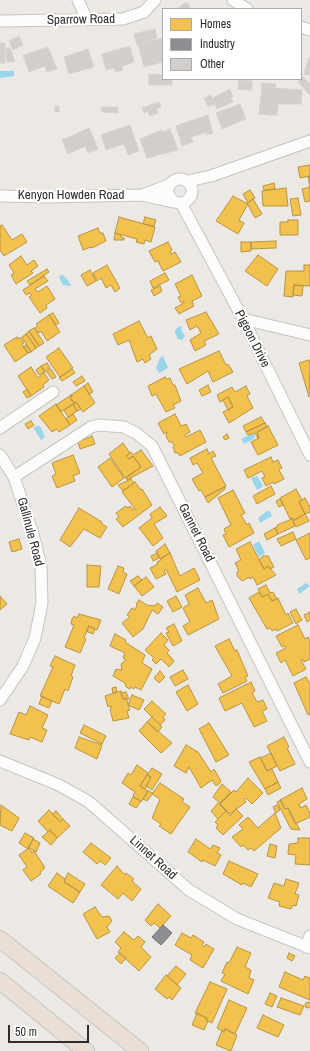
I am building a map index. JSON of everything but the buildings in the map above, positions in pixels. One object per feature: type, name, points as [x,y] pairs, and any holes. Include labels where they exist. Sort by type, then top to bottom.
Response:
[{"type":"highway","points":[[0,939],[140,1051]]},
{"type":"highway","points":[[0,981],[86,1051]]},
{"type":"street","points":[[78,0],[88,20]]},
{"type":"street","name":"Sparrow Road","points":[[0,21],[123,19],[136,16],[144,12],[155,0]]},
{"type":"street","points":[[233,0],[245,8]]},
{"type":"street","points":[[184,200],[168,194],[169,185],[175,179],[184,179],[188,181],[210,176],[310,141]]},
{"type":"street","points":[[184,200],[210,176]]},
{"type":"street","points":[[184,200],[192,188],[188,181]]},
{"type":"street","name":"Kenyon Howden Road","points":[[141,195],[169,185]]},
{"type":"street","name":"Kenyon Howden Road","points":[[0,196],[48,197],[141,195],[184,200]]},
{"type":"street","name":"Pigeon Drive","points":[[184,200],[193,224],[243,319],[310,455]]},
{"type":"street","points":[[243,319],[310,335]]},
{"type":"street","points":[[0,428],[53,392]]},
{"type":"street","name":"Gannet Road","points":[[14,477],[91,427],[98,425],[124,427],[136,433],[152,446],[310,762]]},
{"type":"street","name":"Gallinule Road","points":[[0,455],[4,469],[14,477],[34,534],[41,566],[42,603],[35,638],[23,666],[0,700]]},
{"type":"street","name":"Linnet Road","points":[[0,761],[59,784],[89,802],[195,894],[237,919],[308,948]]},
{"type":"street","points":[[308,948],[310,936]]},
{"type":"water","points":[[0,71],[14,71],[14,76],[0,78]]},
{"type":"water","points":[[62,274],[71,286],[63,285],[59,277]]},
{"type":"water","points":[[180,326],[182,327],[181,330],[185,336],[182,340],[178,339],[175,333],[175,330]]},
{"type":"water","points":[[163,356],[168,368],[159,373],[156,368],[160,358]]},
{"type":"water","points":[[40,426],[45,437],[41,440],[34,429],[34,427]]},
{"type":"water","points":[[251,434],[255,435],[254,439],[244,444],[241,439]]},
{"type":"water","points":[[257,476],[263,485],[257,490],[251,478]]},
{"type":"water","points":[[267,511],[270,511],[272,516],[260,523],[258,518]]},
{"type":"water","points":[[259,541],[265,553],[259,557],[253,545]]},
{"type":"water","points":[[306,583],[310,586],[299,594],[297,589]]}]
